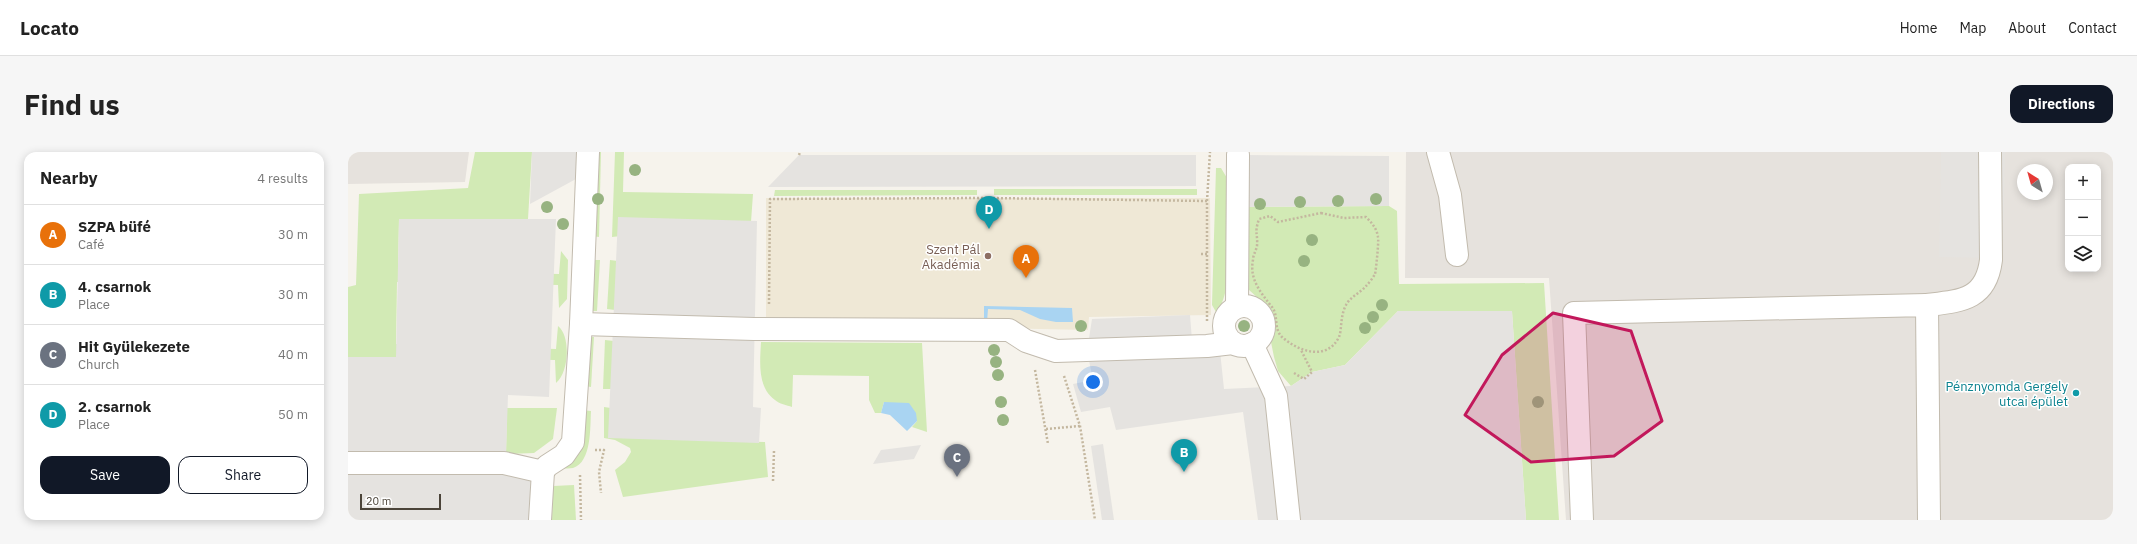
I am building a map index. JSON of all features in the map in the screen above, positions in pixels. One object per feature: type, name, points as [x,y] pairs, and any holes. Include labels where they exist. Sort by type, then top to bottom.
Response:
[{"type":"lane","points":[[540,520],[543,472],[547,466],[564,455],[573,442],[581,324],[588,152]]},
{"type":"lane","points":[[1438,152],[1450,195],[1457,255]]},
{"type":"lane","points":[[1582,520],[1574,313],[1927,305],[1963,300],[1974,294],[1985,284],[1990,273],[1990,152]]},
{"type":"lane","points":[[1237,307],[1238,155]]},
{"type":"lane","points":[[1927,305],[1929,520]]},
{"type":"lane","points":[[581,324],[747,328],[1009,330],[1026,341],[1056,351],[1243,344],[1262,336],[1264,322],[1257,310],[1251,307],[1237,307],[1227,316],[1224,322],[1226,334],[1243,344],[1276,396],[1289,520]]},
{"type":"lane","points":[[348,463],[504,463],[543,472]]},
{"type":"path","points":[[1207,346],[1207,201],[1210,152]]},
{"type":"path","points":[[769,308],[770,199],[988,198],[1207,201]]},
{"type":"path","points":[[988,198],[989,203]]},
{"type":"path","points":[[1276,326],[1282,336],[1301,350],[1317,353],[1330,349],[1340,336],[1341,319],[1347,303],[1366,286],[1375,273],[1378,238],[1374,225],[1366,217],[1344,218],[1321,213],[1278,222],[1270,216],[1259,219],[1255,232],[1257,245],[1252,262],[1253,274],[1257,288],[1277,316],[1276,326],[1278,338]]},
{"type":"path","points":[[1201,254],[1207,254]]},
{"type":"path","points":[[1026,341],[1034,369],[1048,444]]},
{"type":"path","points":[[1290,370],[1304,379],[1312,372],[1301,350]]},
{"type":"path","points":[[1056,351],[1080,426],[1095,520]]},
{"type":"path","points":[[1046,428],[1080,426]]},
{"type":"path","points":[[593,449],[604,450],[599,472],[601,493]]},
{"type":"path","points":[[773,481],[774,451]]},
{"type":"path","points":[[581,520],[582,498]]},
{"type":"highlighted area","points":[[1553,313],[1631,331],[1662,421],[1614,456],[1531,462],[1465,415],[1502,355]]},
{"type":"shaded area","points":[[348,152],[469,152],[465,182],[348,184]]},
{"type":"shaded area","points":[[532,152],[588,152],[587,173],[530,204]]},
{"type":"shaded area","points":[[1406,152],[2113,152],[2113,520],[1566,520],[1549,278],[1405,278]]},
{"type":"shaded area","points":[[1941,152],[2005,152],[2003,258],[1939,257]]},
{"type":"shaded area","points":[[799,155],[1196,155],[1196,186],[768,187]]},
{"type":"shaded area","points":[[1247,155],[1389,156],[1389,206],[1246,207]]},
{"type":"shaded area","name":"Szent Pál Akadémia","points":[[766,198],[1210,198],[1211,315],[1089,317],[1088,330],[766,323]]},
{"type":"shaded area","points":[[618,217],[757,221],[753,407],[761,408],[759,443],[608,438]]},
{"type":"shaded area","points":[[399,219],[556,219],[549,397],[508,395],[506,454],[547,466],[540,520],[348,520],[348,357],[396,357]]},
{"type":"shaded area","points":[[1398,311],[1512,311],[1526,520],[1258,520],[1243,412],[1116,430],[1110,407],[1081,412],[1073,384],[1093,380],[1087,351],[1092,319],[1190,315],[1193,353],[1220,351],[1224,389],[1291,386],[1312,372],[1345,365]]},
{"type":"shaded area","points":[[1103,444],[1114,520],[1102,520],[1091,446]]},
{"type":"shaded area","points":[[921,445],[914,459],[873,464],[881,450]]},
{"type":"green space","points":[[475,152],[532,152],[528,219],[399,219],[398,270],[559,274],[561,251],[568,260],[567,299],[559,308],[558,285],[397,282],[396,344],[556,349],[558,326],[565,338],[567,354],[564,371],[556,383],[555,360],[348,357],[348,287],[356,285],[359,194],[468,188]]},
{"type":"green space","points":[[595,152],[601,152],[599,237],[592,236]]},
{"type":"green space","points":[[615,152],[624,152],[623,192],[753,194],[751,222],[612,237]]},
{"type":"green space","points":[[1216,168],[1221,168],[1227,178],[1229,269],[1222,302],[1216,312],[1212,305]]},
{"type":"green space","points":[[994,189],[1197,189],[1197,195],[994,195]]},
{"type":"green space","points":[[775,190],[977,190],[977,195],[774,196]]},
{"type":"green space","points":[[1389,206],[1397,211],[1399,284],[1544,283],[1559,520],[1526,520],[1512,312],[1398,311],[1345,365],[1312,372],[1291,386],[1278,371],[1270,337],[1271,315],[1260,300],[1248,289],[1243,266],[1246,207]]},
{"type":"green space","points":[[594,260],[600,260],[597,311],[591,311]]},
{"type":"green space","points":[[610,260],[618,261],[615,310],[607,309]]},
{"type":"green space","points":[[588,337],[594,337],[591,387],[585,386]]},
{"type":"green space","points":[[605,340],[614,341],[612,389],[603,389]]},
{"type":"green space","points":[[761,342],[922,343],[927,432],[912,427],[917,421],[884,402],[881,413],[875,413],[869,400],[869,376],[793,375],[792,407],[775,400],[769,395],[762,381],[760,366]]},
{"type":"green space","points":[[604,407],[611,408],[609,437],[765,442],[768,477],[623,497],[615,470],[625,462],[631,452],[630,448],[615,440],[604,438]]},
{"type":"green space","points":[[507,408],[557,408],[553,439],[534,453],[506,454]]},
{"type":"green space","points":[[582,410],[591,411],[589,443],[584,459],[573,468],[555,468]]},
{"type":"green space","points":[[574,485],[576,520],[552,520],[553,486]]},
{"type":"water","points":[[984,306],[1072,308],[1073,322],[1056,322],[1040,319],[1020,310],[988,309],[987,322],[886,321],[885,318],[984,319]]},
{"type":"water","points":[[884,402],[909,403],[916,413],[917,421],[907,431],[890,415],[881,413]]},
{"type":"place","name":"2. csarnok","points":[[989,229]]},
{"type":"place","name":"Szent Pál Akadémia","points":[[988,256]]},
{"type":"place","name":"SZPA büfé","points":[[1026,278]]},
{"type":"place","name":"Pénznyomda Gergely utcai épület","points":[[2076,393]]},
{"type":"place","name":"4. csarnok","points":[[1184,472]]},
{"type":"place","name":"Hit Gyülekezete","points":[[957,477]]}]
